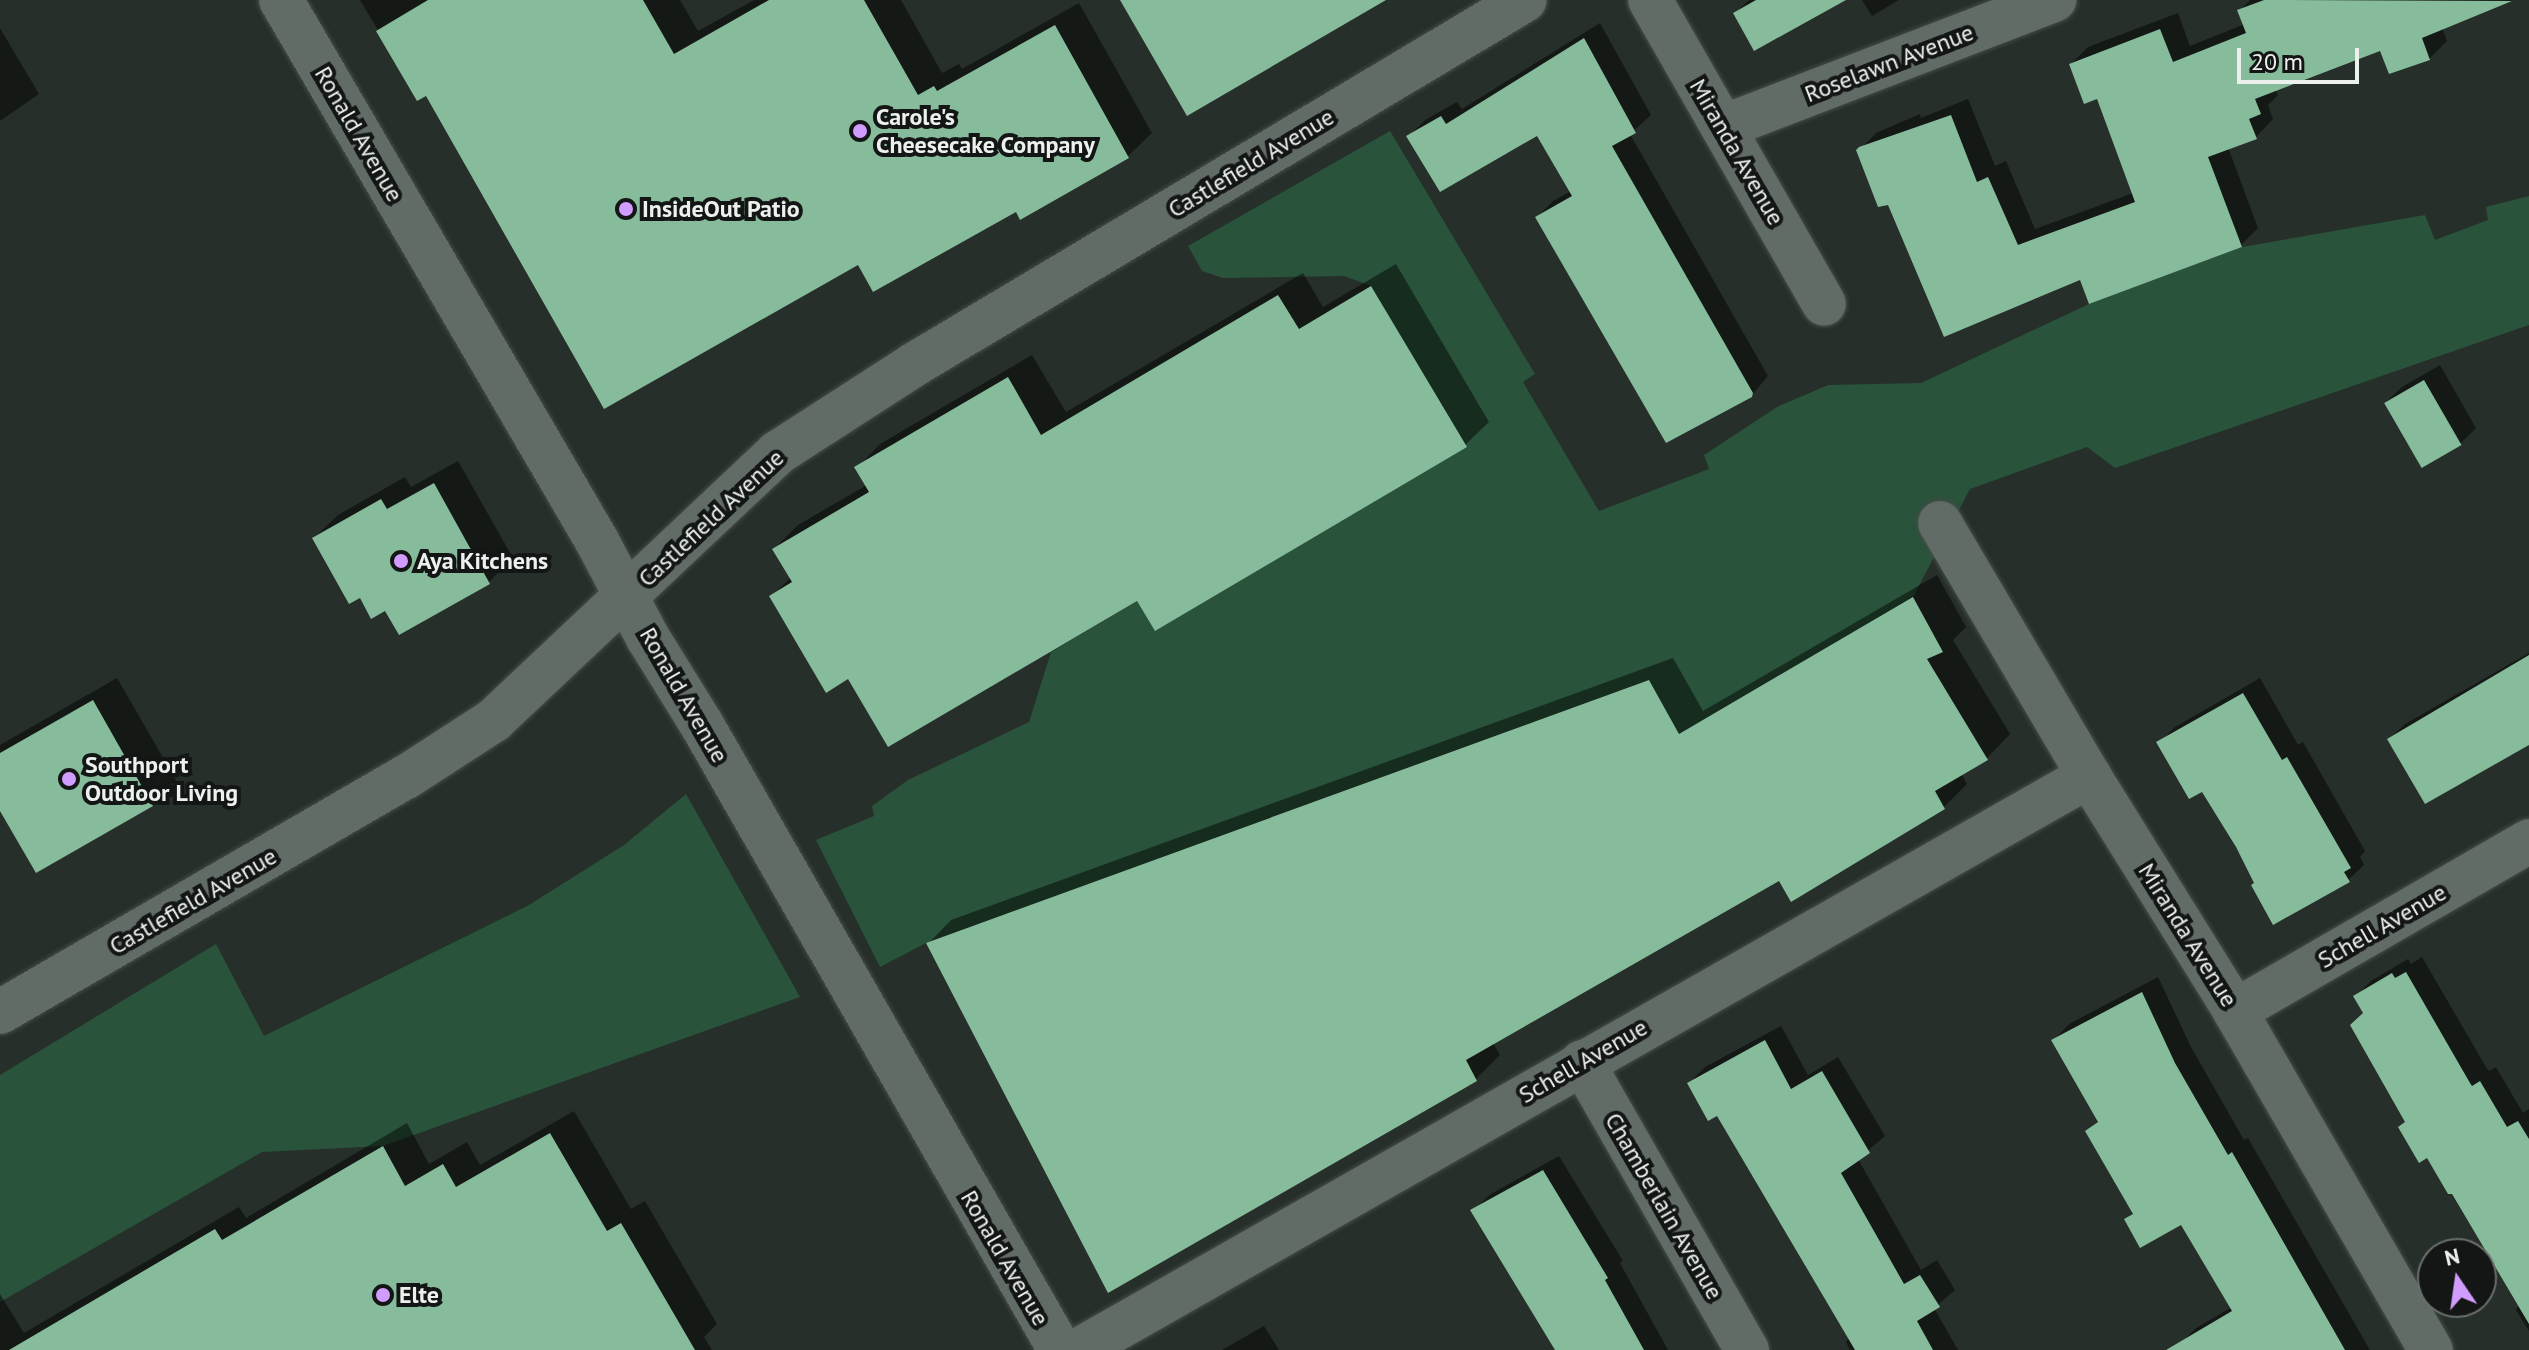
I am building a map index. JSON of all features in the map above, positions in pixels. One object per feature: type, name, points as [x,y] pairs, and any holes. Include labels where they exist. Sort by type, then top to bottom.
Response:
[{"type":"street","name":"Ronald Avenue","points":[[281,0],[1060,1350]]},
{"type":"street","name":"Castlefield Avenue","points":[[0,1012],[406,777],[494,720],[590,633],[777,453],[915,364],[1525,0]]},
{"type":"street","name":"Miranda Avenue","points":[[1650,0],[1824,304]]},
{"type":"street","name":"Roselawn Avenue","points":[[1723,127],[2054,0]]},
{"type":"street","name":"Miranda Avenue","points":[[1940,523],[2089,776],[2235,1011],[2431,1350]]},
{"type":"street","name":"Schell Avenue","points":[[1079,1350],[2089,776]]},
{"type":"street","name":"Schell Avenue","points":[[2235,1011],[2529,841]]},
{"type":"street","name":"Chamberlain Avenue","points":[[1582,1062],[1747,1350]]},
{"type":"green space","points":[[1390,131],[1535,374],[1523,382],[1599,511],[1709,469],[1704,455],[1777,407],[1828,385],[1921,383],[2089,304],[2242,247],[2425,215],[2435,240],[2488,220],[2486,207],[2529,196],[2529,325],[2115,468],[2087,447],[1970,489],[1913,597],[1679,734],[1649,680],[926,943],[880,967],[816,840],[874,816],[872,806],[908,780],[1029,722],[1051,652],[1137,601],[1155,631],[1466,447],[1371,286],[1344,276],[1223,278],[1202,271],[1188,246]]},
{"type":"green space","points":[[686,794],[800,997],[383,1146],[262,1152],[0,1302],[0,1075],[216,944],[264,1036],[529,905],[624,845]]},
{"type":"building","points":[[428,0],[643,0],[674,54],[769,0],[864,0],[918,95],[934,86],[937,91],[1055,25],[1129,158],[1020,220],[1016,212],[873,292],[858,265],[604,409],[426,96],[417,101],[376,31]]},
{"type":"building","points":[[1120,0],[1386,0],[1187,116]]},
{"type":"building","points":[[1756,0],[1846,0],[1754,51],[1733,13]]},
{"type":"building","points":[[2264,0],[2512,1],[2422,38],[2430,60],[2389,74],[2380,51],[2255,99],[2261,114],[2249,119],[2257,139],[2208,157],[2242,247],[2089,304],[2080,280],[1944,337],[1888,205],[1878,207],[1856,150],[1951,115],[1977,182],[1988,177],[2018,245],[2135,202],[2097,99],[2084,104],[2069,64],[2160,29],[2173,62],[2246,33],[2237,10]]},
{"type":"building","points":[[1584,38],[1636,133],[1612,146],[1753,393],[1752,397],[1666,443],[1535,217],[1572,196],[1537,136],[1440,192],[1406,136],[1441,116],[1446,124]]},
{"type":"building","points":[[1371,286],[1467,447],[1155,631],[1137,601],[888,747],[848,679],[826,693],[769,596],[792,582],[772,549],[869,492],[854,467],[1008,377],[1041,435],[1278,295],[1299,329]]},
{"type":"building","points":[[2424,380],[2462,445],[2422,468],[2384,403]]},
{"type":"building","name":"Aya Kitchens","points":[[434,483],[490,584],[399,635],[385,611],[371,619],[360,598],[349,604],[312,538],[381,499],[387,509]]},
{"type":"building","points":[[1913,597],[1943,652],[1927,659],[1988,760],[1935,791],[1945,809],[1791,902],[1779,881],[1466,1060],[1477,1081],[1108,1293],[926,943],[1649,680],[1679,734]]},
{"type":"building","points":[[2529,655],[2529,745],[2425,804],[2387,739]]},
{"type":"building","points":[[2243,693],[2282,760],[2287,757],[2351,868],[2344,872],[2350,882],[2273,925],[2251,885],[2254,883],[2236,847],[2202,792],[2189,799],[2156,742]]},
{"type":"building","name":"Southport Outdoor Living","points":[[93,700],[153,806],[36,873],[0,811],[0,753]]},
{"type":"building","points":[[2406,972],[2472,1086],[2480,1081],[2507,1127],[2518,1121],[2529,1139],[2529,1324],[2497,1270],[2497,1238],[2478,1238],[2427,1158],[2419,1163],[2398,1127],[2405,1122],[2350,1025],[2363,1013],[2353,996],[2392,973],[2395,978]]},
{"type":"building","points":[[2142,992],[2175,1063],[2228,1155],[2232,1152],[2345,1350],[2166,1350],[2232,1311],[2181,1225],[2140,1248],[2124,1219],[2133,1214],[2085,1131],[2098,1122],[2051,1040]]},
{"type":"building","points":[[1765,1040],[1791,1089],[1822,1071],[1870,1153],[1841,1173],[1904,1284],[1920,1275],[1940,1307],[1917,1321],[1933,1350],[1855,1350],[1717,1116],[1708,1121],[1687,1083]]},
{"type":"building","name":"Elte","points":[[550,1133],[607,1231],[621,1223],[695,1350],[9,1350],[215,1229],[222,1240],[383,1146],[405,1186],[443,1164],[456,1187]]},
{"type":"building","points":[[1543,1170],[1608,1278],[1605,1280],[1644,1350],[1555,1350],[1470,1210]]},
{"type":"place","name":"Carole's Cheesecake Company","points":[[860,131]]},
{"type":"place","name":"InsideOut Patio","points":[[626,209]]},
{"type":"place","name":"Aya Kitchens","points":[[401,561]]},
{"type":"place","name":"Southport Outdoor Living","points":[[69,779]]},
{"type":"place","name":"Elte","points":[[383,1295]]}]
